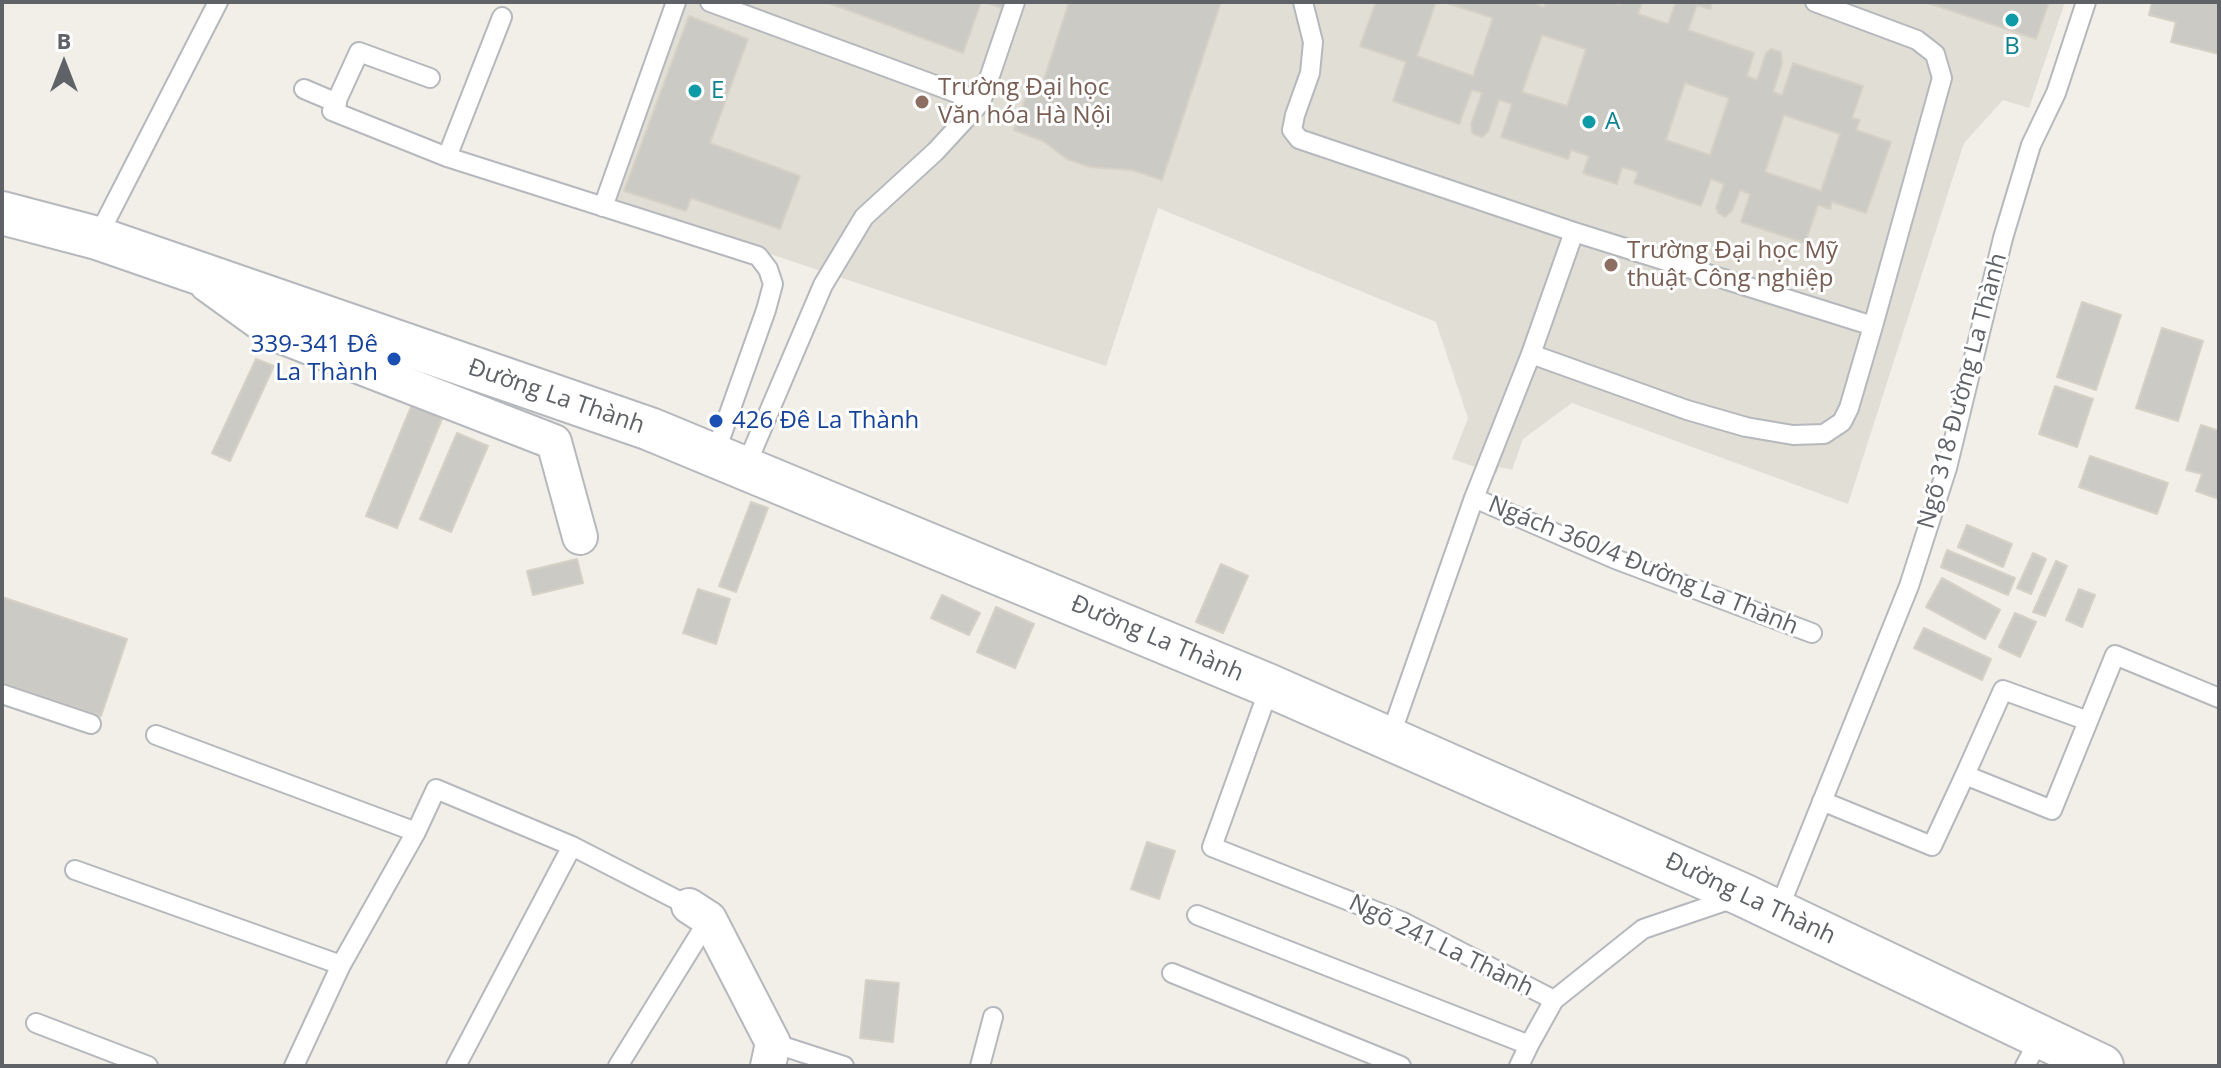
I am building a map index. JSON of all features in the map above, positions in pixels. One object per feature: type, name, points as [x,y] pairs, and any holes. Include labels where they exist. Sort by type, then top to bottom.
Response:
[{"type":"street","name":"Đường La Thành","points":[[2,213],[97,238],[650,429],[1270,686],[1761,903],[2033,1051],[2102,1066]]},
{"type":"street","name":"Đường La Thành","points":[[187,270],[276,334],[554,442],[580,537]]},
{"type":"street","points":[[699,912],[771,1054]]},
{"type":"lane","points":[[97,238],[218,2]]},
{"type":"lane","points":[[603,207],[676,2]]},
{"type":"lane","points":[[710,2],[981,102]]},
{"type":"lane","points":[[730,462],[823,285],[864,217],[936,151],[981,102],[1015,2]]},
{"type":"lane","points":[[1303,2],[1313,42],[1310,73],[1292,130],[1299,139],[1574,232],[1873,326]]},
{"type":"lane","points":[[1531,354],[1687,410],[1746,427],[1793,435],[1824,434],[1842,422],[1873,326],[1942,78],[1935,54],[1917,40],[1815,2]]},
{"type":"lane","name":"Ngõ 318 Đường La Thành","points":[[1761,903],[1822,801],[1909,586],[1947,468],[2003,238],[2031,145],[2056,93],[2086,2]]},
{"type":"lane","points":[[447,157],[502,17]]},
{"type":"lane","points":[[430,78],[359,52],[332,111],[447,157],[758,256],[768,269],[773,284],[730,462]]},
{"type":"lane","points":[[304,89],[337,103]]},
{"type":"lane","points":[[1389,740],[1474,498],[1531,354],[1574,232]]},
{"type":"lane","name":"Ngách 360/4 Đường La Thành","points":[[1474,498],[1615,559],[1812,633]]},
{"type":"lane","points":[[1965,775],[2052,810],[2115,655],[2219,698]]},
{"type":"lane","name":"Ngõ 241 La Thành","points":[[1270,686],[1212,847],[1403,922],[1554,1000],[1643,929],[1761,903]]},
{"type":"lane","points":[[1822,801],[1932,846],[2003,690],[2088,721]]},
{"type":"lane","points":[[2,694],[91,724]]},
{"type":"lane","points":[[156,735],[416,832]]},
{"type":"lane","points":[[294,1066],[341,965],[416,832],[436,789],[572,846],[699,912],[618,1066]]},
{"type":"lane","points":[[456,1066],[572,846]]},
{"type":"lane","points":[[75,870],[341,965]]},
{"type":"lane","points":[[1197,915],[1529,1045]]},
{"type":"lane","points":[[1172,973],[1401,1066]]},
{"type":"lane","points":[[1519,1066],[1554,1000]]},
{"type":"lane","points":[[980,1066],[993,1017]]},
{"type":"lane","points":[[36,1023],[148,1066]]},
{"type":"lane","points":[[771,1054],[844,1066]]},
{"type":"shaded area","name":"Trường Đại học Mỹ thuật Công nghiệp","points":[[686,2],[2065,2],[2029,108],[2003,100],[1964,143],[1848,504],[1572,403],[1523,439],[1512,470],[1499,467],[1496,474],[1452,459],[1468,418],[1436,322],[1158,208],[1106,366],[614,202]]},
{"type":"building","points":[[826,2],[981,2],[963,53]]},
{"type":"building","points":[[985,2],[1006,2],[1004,9]]},
{"type":"building","points":[[1069,2],[1221,2],[1162,180],[1132,170],[1090,167],[1067,159],[1043,141],[1014,130],[1030,86],[1041,89]]},
{"type":"building","name":"A","points":[[1376,2],[1436,2],[1417,56],[1473,76],[1493,18],[1444,2],[1537,2],[1544,7],[1546,2],[1611,2],[1620,5],[1621,2],[1642,2],[1638,14],[1668,24],[1676,2],[1712,2],[1710,9],[1697,5],[1688,30],[1754,53],[1747,76],[1757,80],[1766,53],[1771,49],[1781,52],[1782,64],[1773,92],[1782,95],[1793,63],[1863,86],[1852,118],[1860,120],[1856,130],[1891,142],[1866,213],[1832,202],[1830,209],[1818,205],[1805,243],[1741,222],[1750,194],[1740,190],[1732,211],[1725,217],[1718,213],[1716,208],[1724,184],[1711,179],[1701,206],[1634,183],[1638,172],[1622,167],[1617,184],[1583,173],[1589,156],[1571,150],[1568,159],[1501,137],[1512,104],[1499,100],[1488,132],[1482,137],[1472,133],[1471,124],[1482,93],[1472,90],[1459,124],[1393,101],[1406,62],[1360,46]],"holes":[[[1542,35],[1586,49],[1567,106],[1522,92]],[[1685,83],[1729,98],[1710,155],[1666,140]],[[1784,115],[1840,134],[1821,191],[1765,172]]]},
{"type":"building","name":"B","points":[[1925,2],[2049,2],[2036,39]]},
{"type":"building","points":[[2152,2],[2219,2],[2219,54],[2171,42],[2176,22],[2149,15]]},
{"type":"building","name":"E","points":[[689,16],[748,39],[710,143],[800,176],[780,229],[691,198],[686,211],[624,191]]},
{"type":"building","points":[[2082,302],[2121,315],[2096,390],[2057,377]]},
{"type":"building","points":[[2162,328],[2203,341],[2178,421],[2136,408]]},
{"type":"building","points":[[256,359],[274,366],[230,461],[212,453]]},
{"type":"building","points":[[2055,386],[2093,399],[2077,447],[2039,434]]},
{"type":"building","points":[[413,402],[444,414],[397,528],[366,516]]},
{"type":"building","points":[[2201,425],[2219,431],[2219,499],[2196,491],[2202,474],[2186,470]]},
{"type":"building","points":[[457,433],[488,446],[451,532],[420,519]]},
{"type":"building","points":[[2090,456],[2168,483],[2157,514],[2079,487]]},
{"type":"building","points":[[751,502],[768,508],[736,592],[719,586]]},
{"type":"building","points":[[1967,525],[2012,544],[2003,567],[1958,547]]},
{"type":"building","points":[[1947,550],[2015,578],[2008,595],[1941,567]]},
{"type":"building","points":[[2033,553],[2046,559],[2031,594],[2017,588]]},
{"type":"building","points":[[577,559],[583,583],[533,595],[527,571]]},
{"type":"building","points":[[2056,561],[2067,566],[2045,616],[2033,612]]},
{"type":"building","points":[[1221,564],[1248,576],[1223,633],[1196,622]]},
{"type":"building","points":[[1942,578],[2000,610],[1985,639],[1926,607]]},
{"type":"building","points":[[698,589],[730,599],[716,644],[683,633]]},
{"type":"building","points":[[2079,589],[2095,595],[2082,627],[2066,620]]},
{"type":"building","points":[[942,595],[980,613],[969,635],[931,618]]},
{"type":"building","points":[[2,597],[127,639],[101,716],[2,683]]},
{"type":"building","points":[[996,607],[1034,624],[1015,668],[977,652]]},
{"type":"building","points":[[2015,613],[2036,622],[2020,657],[1999,647]]},
{"type":"building","points":[[1924,628],[1991,659],[1982,680],[1914,648]]},
{"type":"building","points":[[1147,842],[1175,851],[1159,899],[1131,889]]},
{"type":"building","points":[[866,980],[899,983],[893,1042],[860,1038]]},
{"type":"place","name":"B","points":[[2012,20]]},
{"type":"place","name":"E","points":[[695,91]]},
{"type":"place","name":"Trường Đại học Văn hóa Hà Nội","points":[[922,102]]},
{"type":"place","name":"A","points":[[1589,122]]},
{"type":"place","name":"Trường Đại học Mỹ thuật Công nghiệp","points":[[1611,265]]},
{"type":"place","name":"339-341 Đê La Thành","points":[[394,359]]},
{"type":"place","name":"426 Đê La Thành","points":[[716,421]]}]
